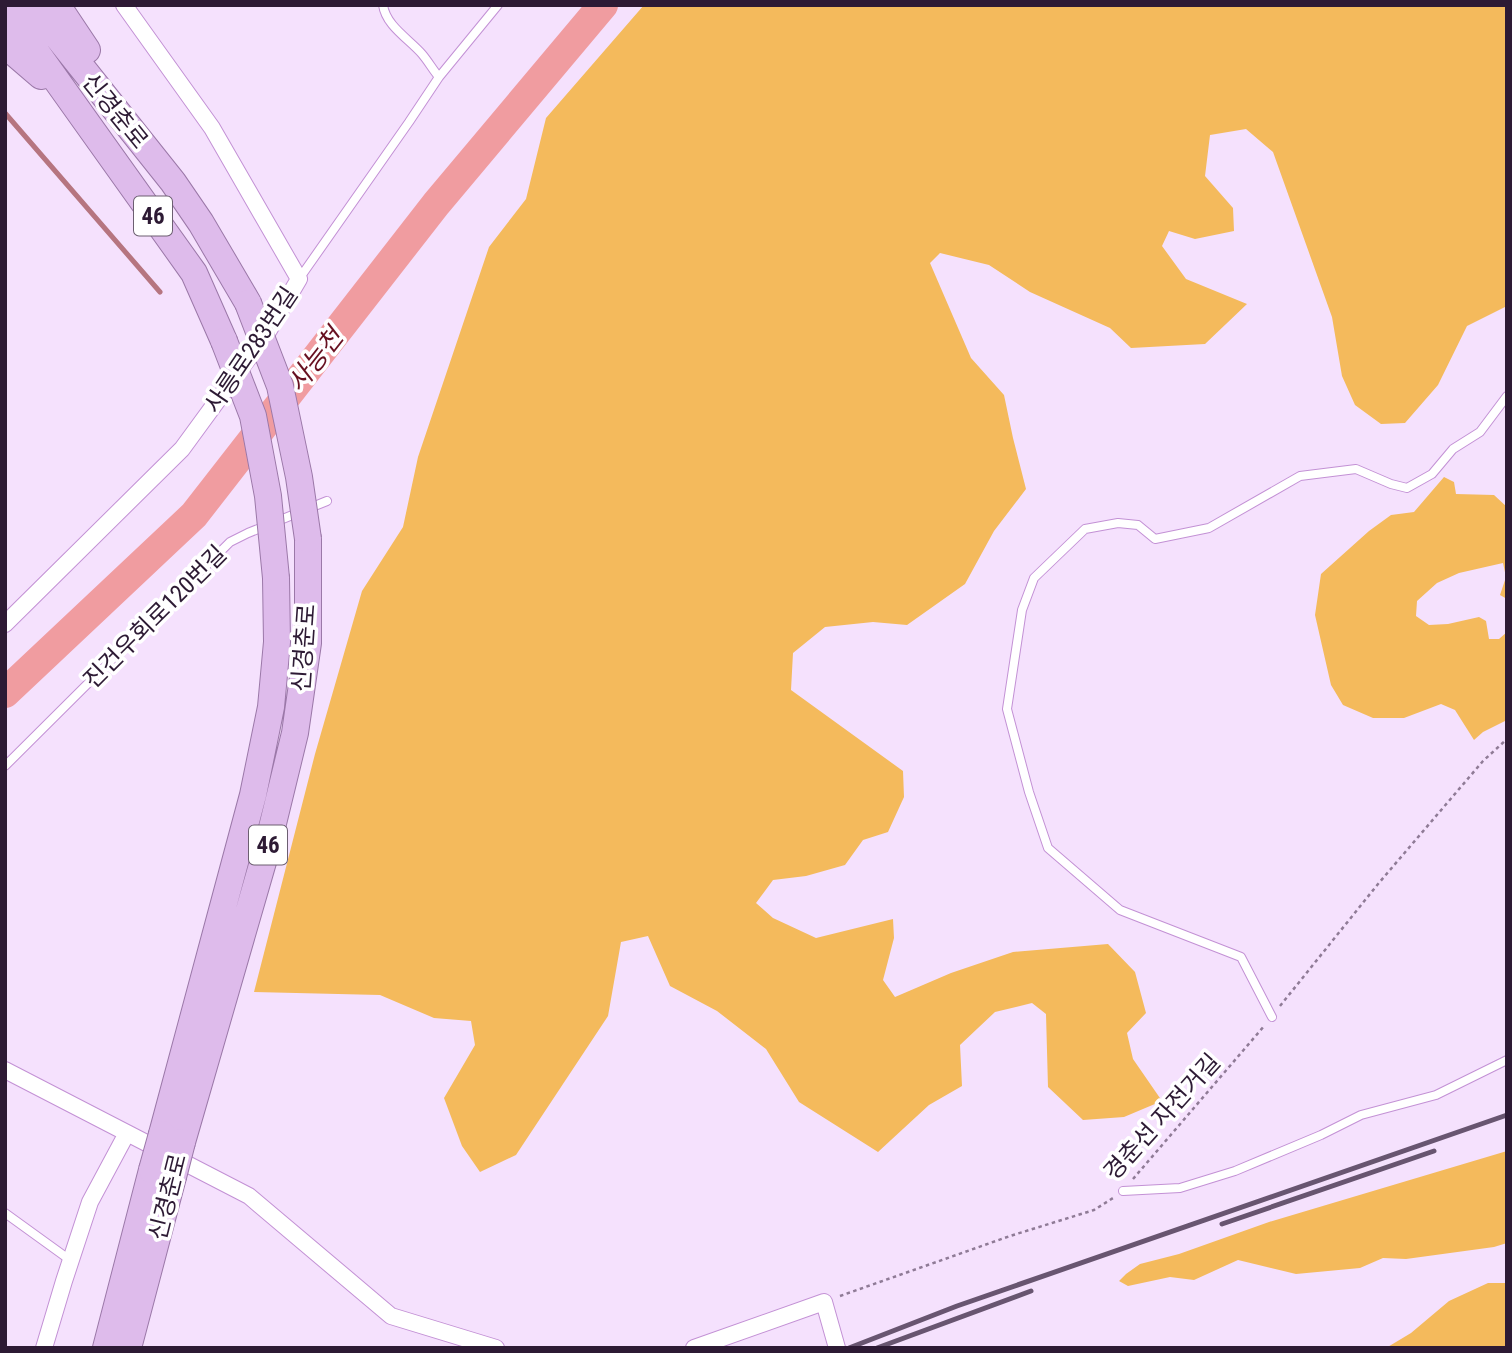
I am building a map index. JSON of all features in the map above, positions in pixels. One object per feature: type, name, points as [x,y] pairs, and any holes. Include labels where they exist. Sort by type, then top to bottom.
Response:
[{"type":"highway","name":"신경춘로","points":[[32,5],[173,182],[201,223],[247,303],[280,386],[299,477],[308,539],[307,643],[295,733],[267,848],[172,1138]]},
{"type":"highway","points":[[57,5],[107,78],[127,125]]},
{"type":"highway","name":"신경춘로","points":[[5,8],[194,273],[253,416],[268,496],[276,578],[277,642],[272,694],[253,795],[163,1173],[128,1348]]},
{"type":"highway","points":[[5,45],[69,100]]},
{"type":"highway","name":"신경춘로","points":[[106,1348],[163,1173]]},
{"type":"street","name":"사릉로283번길","points":[[5,624],[182,449],[270,330],[299,279],[212,128],[124,5]]},
{"type":"street","points":[[5,1070],[249,1196],[391,1316],[496,1348]]},
{"type":"street","points":[[44,1348],[90,1202],[127,1133]]},
{"type":"street","points":[[694,1348],[824,1302],[835,1341]]},
{"type":"lane","points":[[383,5],[391,22],[421,53],[439,77]]},
{"type":"lane","points":[[299,279],[439,77],[498,5]]},
{"type":"lane","points":[[1272,1017],[1241,957],[1120,910],[1048,848],[1029,792],[1007,709],[1022,610],[1034,578],[1085,529],[1118,523],[1138,525],[1155,539],[1209,528],[1300,475],[1356,469],[1407,488],[1432,474],[1453,449],[1480,432],[1507,396]]},
{"type":"lane","name":"진건우회로120번길","points":[[5,766],[230,542],[327,501]]},
{"type":"lane","points":[[1123,1191],[1180,1188],[1235,1171],[1321,1136],[1362,1115],[1436,1095],[1507,1060]]},
{"type":"lane","points":[[5,1213],[70,1261]]},
{"type":"path","name":"경춘선 자전거길","points":[[824,1302],[1010,1236],[1094,1210],[1123,1191],[1230,1068],[1378,884],[1483,761],[1507,739]]},
{"type":"shaded area","points":[[644,5],[1507,5],[1507,306],[1467,326],[1438,385],[1405,423],[1381,424],[1355,405],[1342,376],[1332,317],[1273,152],[1246,129],[1210,135],[1205,176],[1233,208],[1234,231],[1195,239],[1169,231],[1162,246],[1186,279],[1247,304],[1205,344],[1131,348],[1110,328],[1030,292],[989,265],[940,253],[930,263],[971,358],[1004,395],[1026,489],[994,531],[965,584],[907,625],[873,622],[825,627],[793,653],[791,690],[903,771],[904,797],[888,832],[863,840],[845,865],[806,876],[773,880],[756,903],[773,918],[816,938],[893,919],[894,938],[883,980],[895,997],[951,973],[1013,952],[1108,944],[1135,972],[1146,1013],[1127,1033],[1133,1059],[1162,1101],[1124,1117],[1083,1120],[1048,1087],[1046,1014],[1032,1003],[995,1012],[960,1045],[962,1086],[929,1105],[878,1152],[799,1102],[766,1049],[717,1011],[670,986],[648,936],[621,942],[608,1016],[516,1155],[480,1172],[462,1146],[444,1098],[475,1045],[471,1021],[434,1018],[380,995],[254,992],[315,754],[362,591],[403,527],[418,457],[489,247],[526,199],[546,118]]},
{"type":"shaded area","points":[[1444,477],[1454,482],[1456,494],[1494,495],[1507,507],[1507,599],[1500,595],[1506,577],[1503,563],[1459,573],[1437,583],[1417,601],[1416,616],[1429,625],[1479,617],[1486,621],[1489,639],[1499,639],[1507,632],[1507,720],[1483,732],[1474,740],[1455,710],[1441,704],[1404,718],[1373,718],[1343,705],[1331,685],[1315,615],[1321,574],[1391,515],[1414,512]]},
{"type":"shaded area","points":[[1507,1151],[1507,1243],[1406,1259],[1383,1258],[1360,1268],[1296,1274],[1238,1260],[1194,1280],[1170,1277],[1128,1286],[1119,1281],[1140,1264],[1179,1254],[1269,1222]]},
{"type":"shaded area","points":[[1488,1283],[1507,1283],[1507,1348],[1386,1348],[1411,1333],[1449,1301]]},
{"type":"waterway","name":"사능천","points":[[5,693],[194,515],[436,204],[603,5]]},
{"type":"waterway","points":[[5,113],[160,292]]},
{"type":"railway","points":[[849,1348],[957,1306],[1507,1115]]},
{"type":"railway","points":[[1222,1224],[1434,1151]]},
{"type":"railway","points":[[877,1348],[1031,1291]]}]
